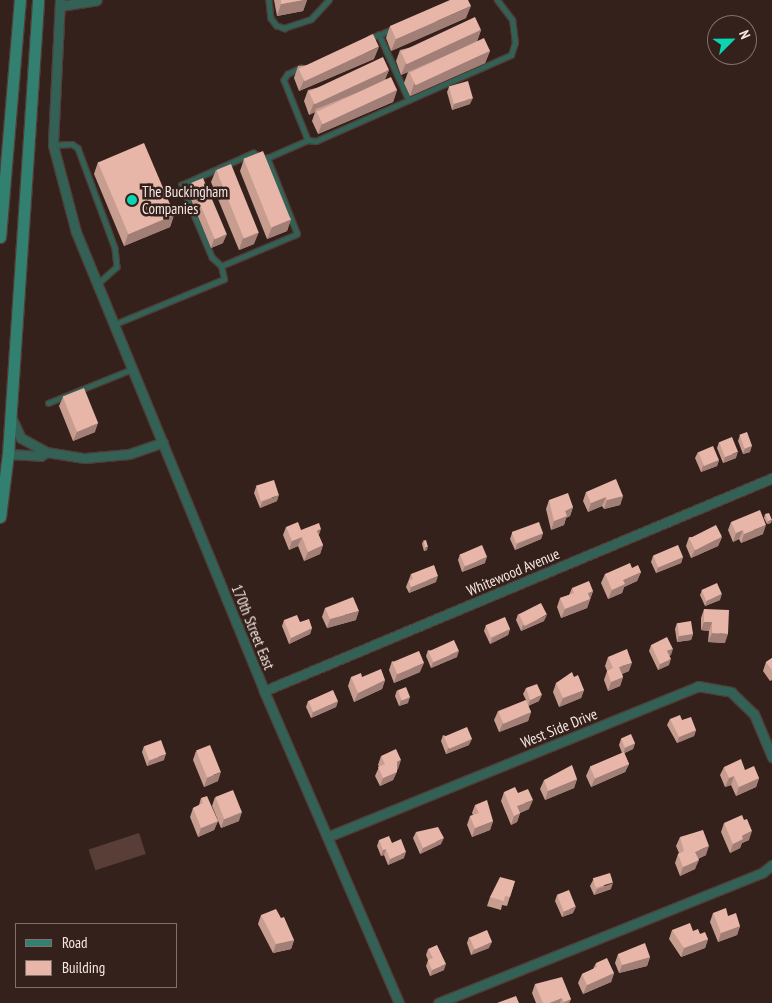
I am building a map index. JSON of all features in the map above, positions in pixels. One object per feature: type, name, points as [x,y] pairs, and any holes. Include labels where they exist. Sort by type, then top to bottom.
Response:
[{"type":"main road","points":[[0,237],[20,0]]},
{"type":"main road","points":[[0,517],[38,0]]},
{"type":"street","points":[[60,3],[97,0]]},
{"type":"street","name":"170th Street East","points":[[60,3],[53,145],[76,232],[116,324],[264,691],[399,1003]]},
{"type":"street","points":[[9,410],[21,438],[46,452],[85,458],[129,454],[163,442]]},
{"type":"street","points":[[4,449],[41,456],[46,452]]},
{"type":"street","name":"Whitewood Avenue","points":[[264,691],[772,478]]},
{"type":"street","name":"West Side Drive","points":[[327,837],[698,686],[731,692],[754,714],[772,758]]},
{"type":"street","points":[[438,1003],[762,872],[772,865]]},
{"type":"lane","points":[[269,0],[271,18],[276,25],[284,28],[311,19],[329,0]]},
{"type":"lane","points":[[116,324],[224,279],[221,266],[212,258],[181,185],[253,153],[267,158],[308,140],[316,141],[511,55],[515,43],[512,20],[497,0]]},
{"type":"lane","points":[[361,42],[397,27]]},
{"type":"lane","points":[[379,34],[409,100]]},
{"type":"lane","points":[[306,66],[288,74],[284,80],[308,140]]},
{"type":"lane","points":[[53,145],[72,144],[78,148],[114,248],[117,267],[98,284]]},
{"type":"lane","points":[[221,266],[296,234],[267,158]]},
{"type":"lane","points":[[48,403],[133,368]]},
{"type":"shaded area","points":[[139,833],[146,854],[95,870],[89,849]]},
{"type":"building","points":[[281,0],[303,0],[281,4]]},
{"type":"building","points":[[450,0],[468,0],[471,6],[396,39],[390,26]]},
{"type":"building","points":[[475,17],[481,30],[407,64],[401,52]]},
{"type":"building","points":[[373,34],[379,47],[305,81],[299,69]]},
{"type":"building","points":[[484,38],[490,51],[416,85],[410,73]]},
{"type":"building","points":[[383,57],[389,70],[315,104],[309,92]]},
{"type":"building","points":[[391,77],[397,90],[323,124],[317,112]]},
{"type":"building","points":[[468,81],[473,98],[454,104],[449,87]]},
{"type":"building","name":"The Buckingham Companies","points":[[144,143],[174,215],[128,234],[98,163]]},
{"type":"building","points":[[263,151],[291,220],[271,227],[244,159]]},
{"type":"building","points":[[231,164],[259,233],[244,239],[216,170]]},
{"type":"building","points":[[203,178],[227,234],[215,239],[191,183]]},
{"type":"building","points":[[84,388],[98,423],[77,432],[63,397]]},
{"type":"building","points":[[747,432],[752,446],[745,449],[739,435]]},
{"type":"building","points":[[732,437],[738,452],[725,457],[719,442]]},
{"type":"building","points":[[713,446],[719,460],[704,466],[698,452]]},
{"type":"building","points":[[616,479],[623,496],[607,500],[606,497],[591,503],[586,492]]},
{"type":"building","points":[[274,480],[279,495],[261,501],[256,486]]},
{"type":"building","points":[[568,493],[573,507],[565,511],[567,516],[554,521],[549,500]]},
{"type":"building","points":[[760,510],[766,525],[744,534],[743,530],[736,533],[731,522]]},
{"type":"building","points":[[769,513],[772,520],[768,521],[765,514]]},
{"type":"building","points":[[298,522],[301,530],[319,523],[321,529],[317,531],[323,545],[308,552],[302,537],[292,541],[286,527]]},
{"type":"building","points":[[539,522],[543,533],[516,543],[512,532]]},
{"type":"building","points":[[716,525],[722,537],[695,550],[689,539]]},
{"type":"building","points":[[426,540],[428,547],[425,548],[423,541]]},
{"type":"building","points":[[482,545],[487,557],[465,566],[460,554]]},
{"type":"building","points":[[678,545],[683,557],[658,568],[653,556]]},
{"type":"building","points":[[630,563],[632,568],[638,565],[641,572],[623,580],[625,584],[612,590],[605,574]]},
{"type":"building","points":[[434,565],[438,576],[411,587],[409,581],[413,579],[411,574]]},
{"type":"building","points":[[589,581],[593,591],[588,593],[590,599],[565,609],[560,598],[574,593],[572,588]]},
{"type":"building","points":[[717,583],[722,594],[706,601],[701,590]]},
{"type":"building","points":[[353,597],[359,611],[330,619],[325,608]]},
{"type":"building","points":[[541,603],[547,615],[525,626],[519,614]]},
{"type":"building","points":[[704,609],[729,610],[728,634],[712,633],[712,622],[704,622]]},
{"type":"building","points":[[297,615],[300,622],[309,619],[312,628],[291,638],[284,620]]},
{"type":"building","points":[[505,617],[510,629],[491,637],[486,625]]},
{"type":"building","points":[[691,621],[693,634],[679,636],[677,623]]},
{"type":"building","points":[[667,637],[673,649],[667,651],[671,659],[660,664],[651,645]]},
{"type":"building","points":[[454,640],[459,651],[433,662],[428,651]]},
{"type":"building","points":[[627,649],[632,663],[619,667],[623,677],[611,682],[607,671],[613,668],[608,657]]},
{"type":"building","points":[[419,651],[424,663],[397,674],[392,662]]},
{"type":"building","points":[[772,658],[772,670],[766,662]]},
{"type":"building","points":[[381,669],[385,680],[358,693],[351,677],[361,673],[362,677]]},
{"type":"building","points":[[572,672],[574,677],[578,675],[584,690],[563,698],[556,683]]},
{"type":"building","points":[[537,684],[542,695],[530,700],[526,688]]},
{"type":"building","points":[[406,687],[410,697],[402,701],[398,690]]},
{"type":"building","points":[[333,690],[338,701],[313,712],[308,701]]},
{"type":"building","points":[[526,700],[531,712],[503,724],[498,712]]},
{"type":"building","points":[[680,715],[682,720],[691,717],[696,730],[679,737],[670,719]]},
{"type":"building","points":[[467,727],[472,739],[449,749],[444,737]]},
{"type":"building","points":[[631,734],[635,743],[625,748],[621,738]]},
{"type":"building","points":[[161,740],[166,754],[149,760],[144,746]]},
{"type":"building","points":[[210,745],[221,772],[207,778],[196,751]]},
{"type":"building","points":[[396,749],[401,760],[397,762],[397,772],[383,778],[378,767],[385,764],[381,756]]},
{"type":"building","points":[[624,752],[629,764],[595,778],[590,766]]},
{"type":"building","points":[[741,759],[745,770],[754,766],[759,778],[739,787],[734,776],[729,778],[724,767]]},
{"type":"building","points":[[572,765],[577,779],[548,791],[544,780]]},
{"type":"building","points":[[515,787],[518,793],[528,789],[533,800],[517,806],[520,813],[514,816],[504,792]]},
{"type":"building","points":[[233,790],[242,812],[224,819],[215,797]]},
{"type":"building","points":[[207,796],[218,821],[201,828],[193,808],[203,803],[201,798]]},
{"type":"building","points":[[487,800],[493,821],[475,828],[470,816],[479,813],[475,805]]},
{"type":"building","points":[[742,815],[744,820],[747,819],[752,831],[742,836],[743,839],[733,844],[724,823]]},
{"type":"building","points":[[438,827],[444,838],[423,848],[416,832]]},
{"type":"building","points":[[703,830],[709,846],[695,852],[699,860],[683,867],[678,854],[684,851],[680,837]]},
{"type":"building","points":[[389,836],[392,843],[401,839],[406,852],[390,859],[386,849],[383,850],[379,840]]},
{"type":"building","points":[[610,873],[613,883],[596,888],[593,878]]},
{"type":"building","points":[[500,877],[515,881],[510,897],[505,896],[504,901],[490,897]]},
{"type":"building","points":[[569,890],[576,907],[564,912],[557,895]]},
{"type":"building","points":[[726,908],[728,916],[736,913],[740,926],[721,933],[713,913]]},
{"type":"building","points":[[276,909],[281,918],[284,917],[294,940],[276,944],[261,915]]},
{"type":"building","points":[[690,923],[693,931],[698,929],[700,934],[705,932],[708,939],[684,948],[672,930]]},
{"type":"building","points":[[487,930],[492,942],[475,949],[470,937]]},
{"type":"building","points":[[645,943],[650,957],[622,965],[618,954]]},
{"type":"building","points":[[437,945],[446,964],[432,970],[428,960],[433,958],[428,949]]},
{"type":"building","points":[[607,958],[614,973],[587,985],[582,974],[597,967],[596,963]]},
{"type":"building","points":[[562,977],[571,999],[564,1002],[562,998],[549,1003],[543,1003],[535,984]]},
{"type":"building","points":[[516,996],[519,1003],[497,1003]]},
{"type":"place","name":"The Buckingham Companies","points":[[132,200]]}]
